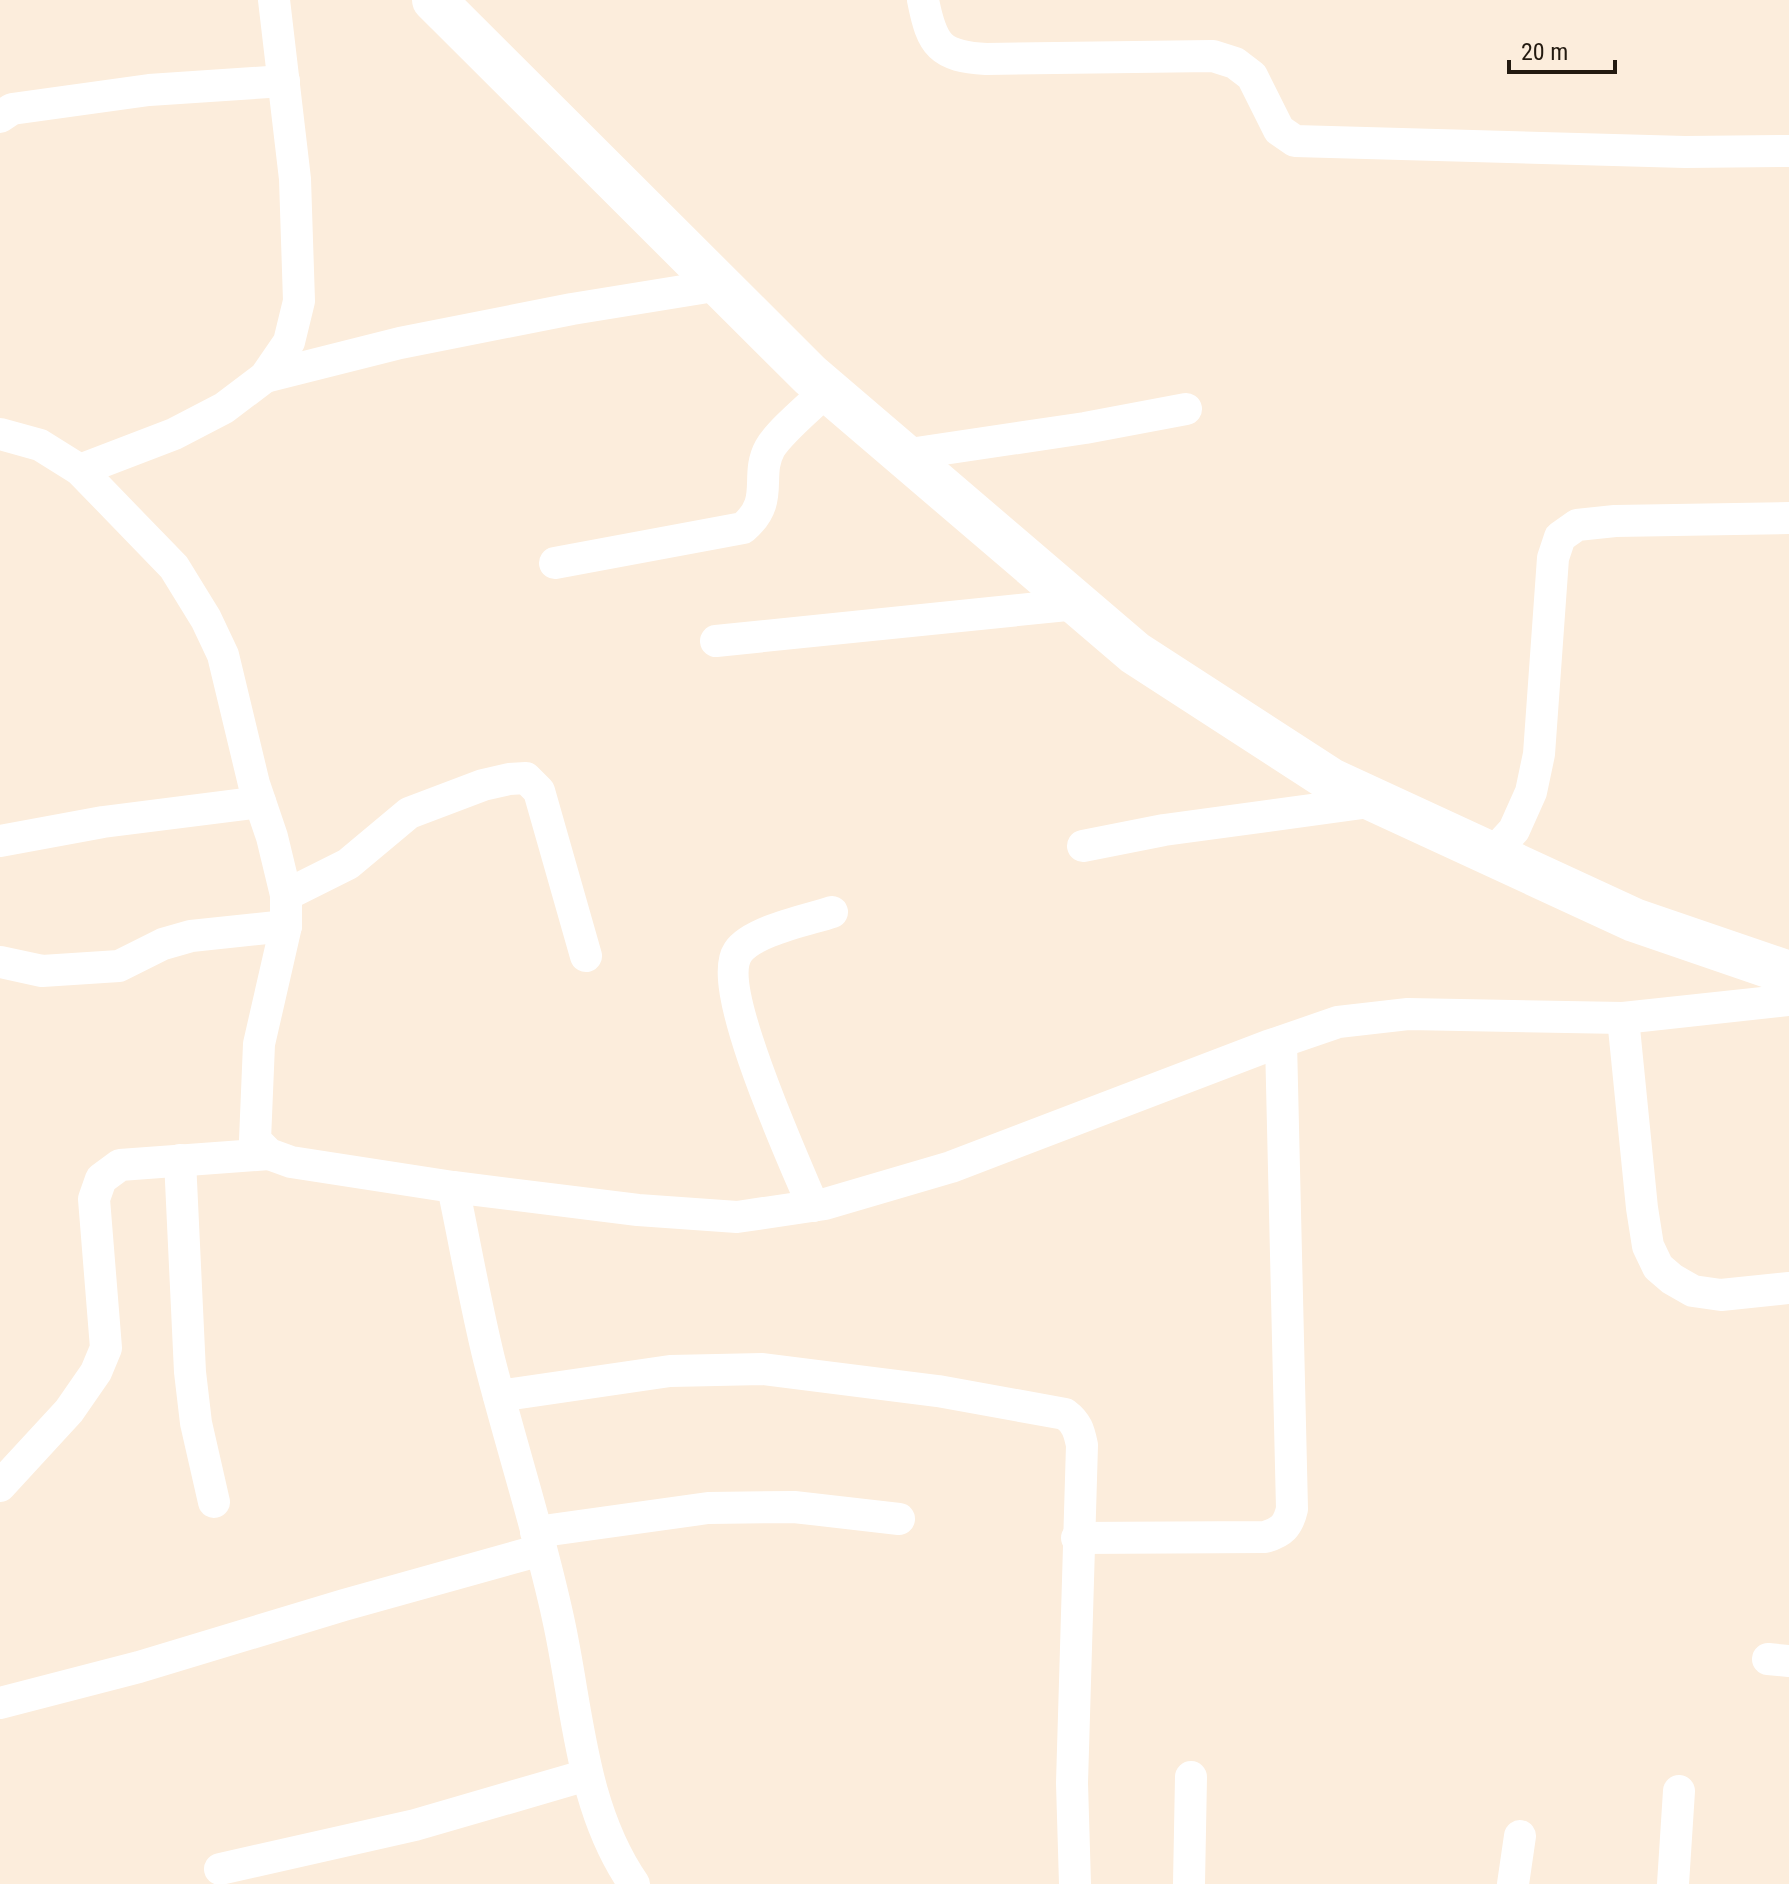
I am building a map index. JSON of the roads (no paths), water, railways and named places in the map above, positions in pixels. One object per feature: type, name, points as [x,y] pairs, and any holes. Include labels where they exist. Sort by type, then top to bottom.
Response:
[{"type":"street","points":[[80,470],[174,434],[224,408],[265,377],[289,342],[299,301],[295,179],[274,0]]},
{"type":"street","points":[[434,0],[827,390],[1135,653],[1331,780],[1634,920],[1789,973]]},
{"type":"street","points":[[923,0],[938,45],[956,57],[1213,56],[1235,63],[1252,76],[1279,130],[1295,141],[1685,152],[1789,151]]},
{"type":"street","points":[[0,117],[12,109],[149,90],[284,81]]},
{"type":"street","points":[[265,377],[400,343],[572,309],[720,285]]},
{"type":"street","points":[[555,563],[743,528],[756,517],[763,500],[770,448],[827,390]]},
{"type":"street","points":[[903,455],[1085,428],[1186,409]]},
{"type":"street","points":[[0,434],[40,445],[80,470],[174,567],[206,619],[223,655],[286,911],[259,1044],[255,1140],[269,1154]]},
{"type":"street","points":[[1492,854],[1514,830],[1534,779],[1539,754],[1553,558],[1560,537],[1577,525],[1615,521],[1789,518]]},
{"type":"street","points":[[716,641],[1077,604]]},
{"type":"street","points":[[0,962],[42,971],[119,966],[163,944],[286,911],[409,813],[483,785],[526,778],[539,791],[586,956]]},
{"type":"street","points":[[1083,846],[1164,830],[1377,801]]},
{"type":"street","points":[[0,841],[103,822],[260,802]]},
{"type":"street","points":[[813,1206],[750,1050],[732,984],[732,963],[739,949],[766,933],[832,912]]},
{"type":"street","points":[[0,1486],[69,1411],[96,1372],[106,1348],[94,1199],[101,1179],[120,1165],[269,1154],[307,1165],[453,1187],[638,1210],[737,1217],[813,1206],[951,1167],[1338,1022],[1408,1014],[1623,1018],[1789,1000]]},
{"type":"street","points":[[1623,1018],[1642,1208],[1648,1246],[1658,1267],[1693,1291],[1721,1295],[1789,1288]]},
{"type":"street","points":[[1077,1538],[1265,1537],[1278,1533],[1288,1524],[1292,1509],[1281,1042]]},
{"type":"street","points":[[180,1160],[190,1372],[196,1423],[214,1502]]},
{"type":"street","points":[[453,1187],[489,1358],[558,1617],[587,1775],[614,1853],[634,1884]]},
{"type":"street","points":[[499,1396],[670,1371],[763,1369],[938,1391],[1065,1414],[1074,1421],[1082,1445],[1072,1783],[1075,1884]]},
{"type":"street","points":[[0,1703],[139,1667],[344,1605],[538,1541],[708,1508],[794,1507],[899,1519]]},
{"type":"street","points":[[220,1869],[415,1825],[587,1775]]},
{"type":"street","points":[[1189,1884],[1191,1777]]},
{"type":"street","points":[[1673,1884],[1679,1791]]},
{"type":"street","points":[[1513,1884],[1520,1836]]}]
